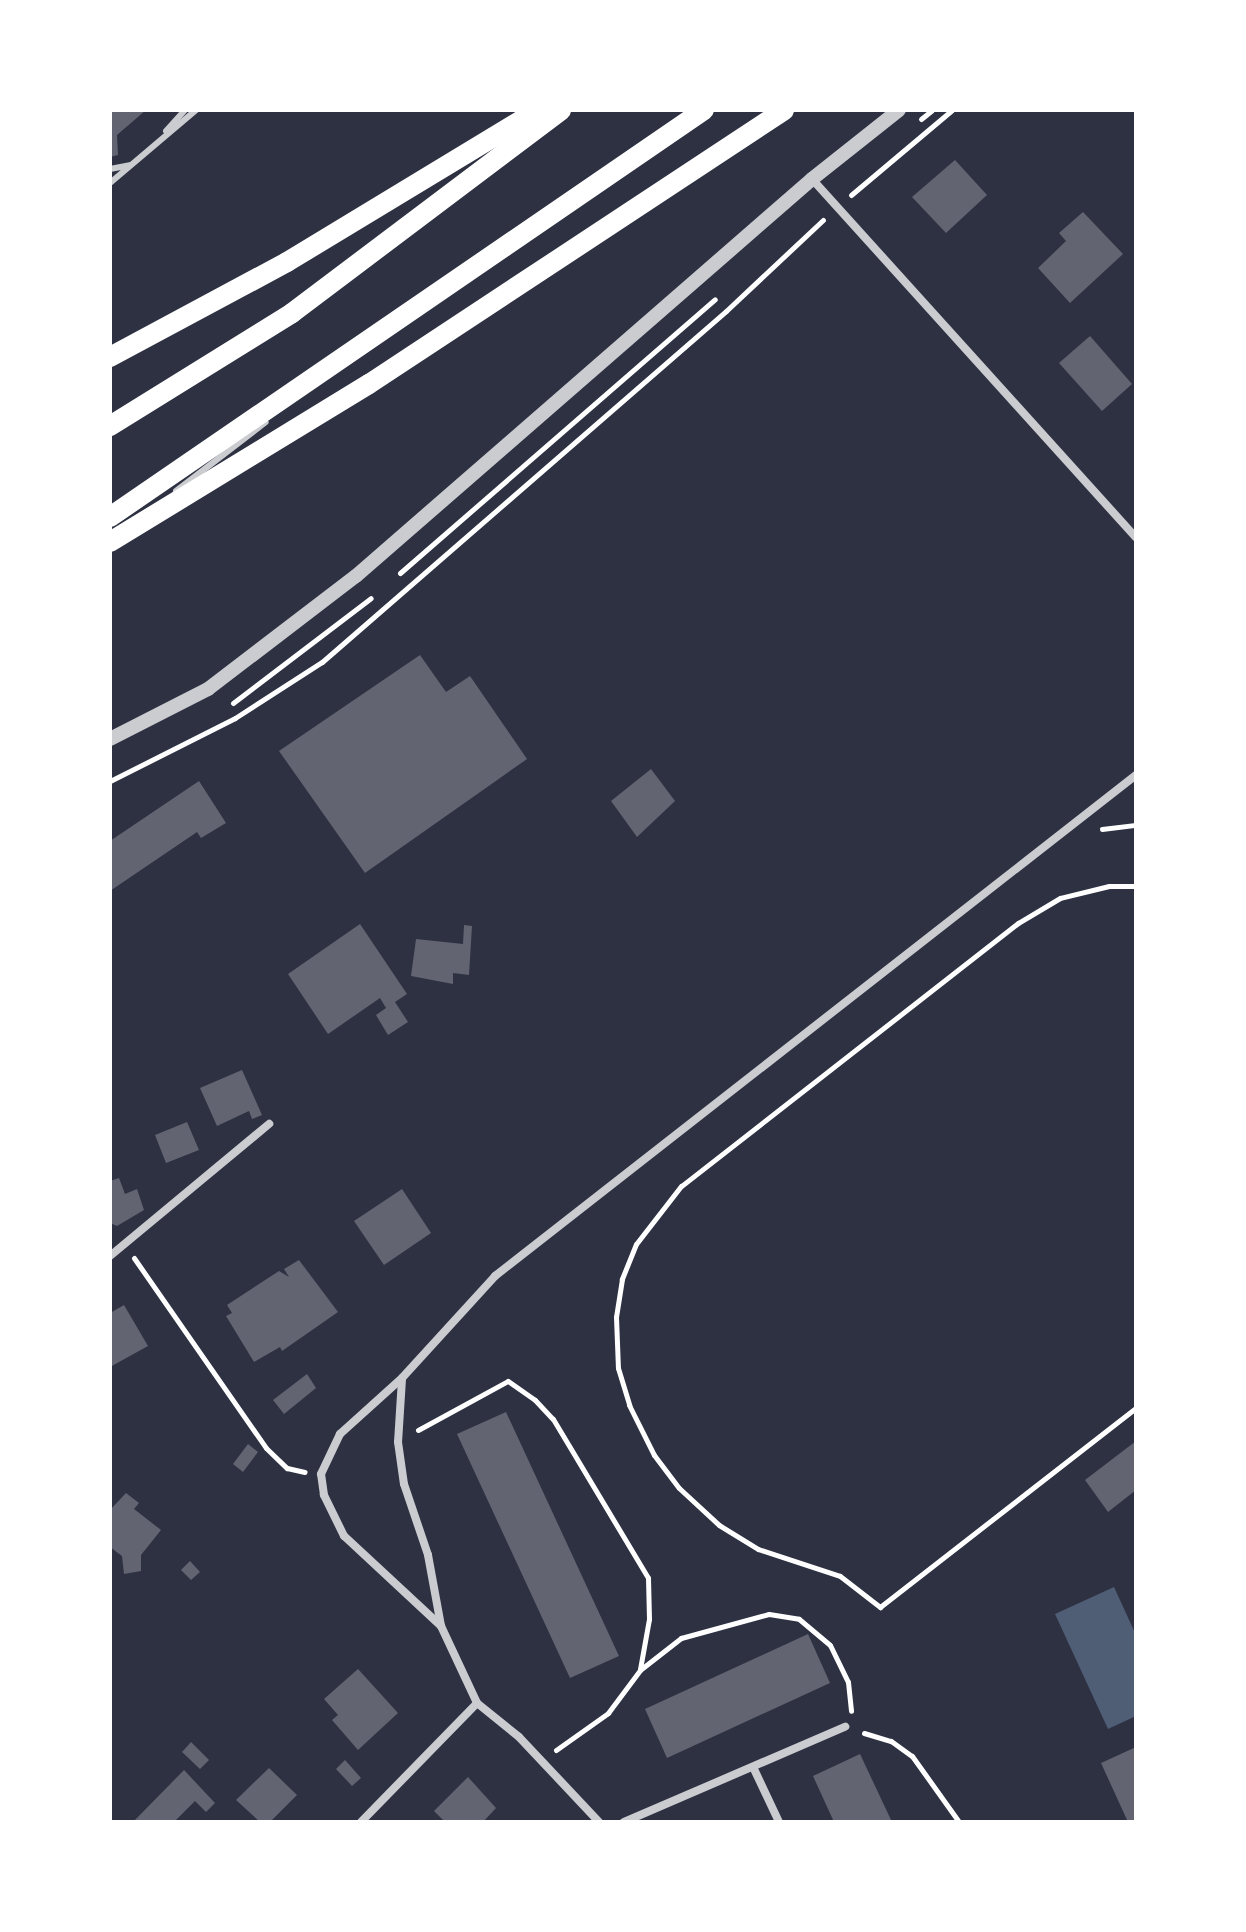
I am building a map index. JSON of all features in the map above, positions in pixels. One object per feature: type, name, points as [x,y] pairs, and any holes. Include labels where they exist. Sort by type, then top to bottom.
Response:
[{"type":"main road","points":[[110,357],[287,262],[538,110]]},
{"type":"main road","points":[[110,426],[292,313],[561,110]]},
{"type":"main road","points":[[110,517],[704,110]]},
{"type":"main road","points":[[110,542],[369,384],[784,110]]},
{"type":"street","points":[[110,739],[208,689],[312,611],[812,179],[899,110]]},
{"type":"street","points":[[812,179],[1136,537]]},
{"type":"street","points":[[441,1626],[344,1536],[324,1495],[321,1474],[340,1434],[402,1378],[495,1276],[599,1190],[1136,775]]},
{"type":"street","points":[[110,1256],[269,1124]]},
{"type":"street","points":[[402,1378],[398,1442],[441,1626],[477,1703],[541,1761],[599,1822]]},
{"type":"street","points":[[361,1822],[477,1703]]},
{"type":"street","points":[[624,1822],[754,1769],[845,1727]]},
{"type":"street","points":[[754,1769],[779,1822]]},
{"type":"lane","points":[[148,151],[185,110]]},
{"type":"lane","points":[[110,183],[196,110]]},
{"type":"lane","points":[[110,169],[132,164]]},
{"type":"lane","points":[[110,542],[399,319]]},
{"type":"path","points":[[110,781],[235,718],[322,662],[726,311],[836,208],[952,110]]},
{"type":"path","points":[[1136,886],[1109,886],[1060,898],[1018,923],[681,1186],[636,1244],[622,1279],[616,1317],[618,1368],[629,1405],[654,1455],[679,1488],[719,1525],[758,1549],[840,1576],[880,1607],[1136,1408]]},
{"type":"path","points":[[125,1244],[266,1448],[287,1468],[321,1474]]},
{"type":"path","points":[[398,1442],[495,1385],[508,1381],[535,1400],[553,1419],[648,1578],[649,1619],[640,1670]]},
{"type":"path","points":[[541,1761],[608,1713],[640,1670],[681,1638],[769,1614],[799,1619],[830,1645],[848,1682],[852,1713],[845,1727],[891,1741],[912,1756],[959,1822]]},
{"type":"water","points":[[1114,1587],[1136,1635],[1136,1716],[1108,1729],[1055,1614]]},
{"type":"building","points":[[110,110],[146,110],[117,135],[118,155],[110,157]]},
{"type":"building","points":[[955,160],[987,195],[946,233],[912,197]]},
{"type":"building","points":[[1083,212],[1123,254],[1070,303],[1038,268],[1066,241],[1059,233]]},
{"type":"building","points":[[1090,336],[1132,384],[1102,411],[1059,363]]},
{"type":"building","points":[[420,655],[446,692],[470,676],[527,759],[365,873],[279,751]]},
{"type":"building","points":[[651,769],[675,801],[637,837],[611,801]]},
{"type":"building","points":[[199,781],[226,823],[201,838],[197,832],[110,891],[110,841]]},
{"type":"building","points":[[360,924],[407,994],[395,1002],[408,1022],[388,1035],[376,1015],[386,1008],[380,998],[328,1034],[288,974]]},
{"type":"building","points":[[464,925],[472,926],[469,975],[453,973],[453,984],[411,976],[416,939],[463,944]]},
{"type":"building","points":[[242,1070],[262,1115],[252,1119],[249,1111],[217,1126],[200,1088]]},
{"type":"building","points":[[187,1122],[199,1150],[166,1163],[155,1135]]},
{"type":"building","points":[[119,1178],[125,1194],[137,1189],[144,1210],[117,1226],[110,1223],[110,1181]]},
{"type":"building","points":[[402,1189],[431,1233],[384,1265],[354,1221]]},
{"type":"building","points":[[299,1260],[338,1312],[282,1351],[280,1347],[254,1362],[226,1316],[232,1313],[227,1305],[279,1271],[289,1277],[284,1269]]},
{"type":"building","points":[[124,1305],[148,1346],[110,1367],[110,1313]]},
{"type":"building","points":[[307,1374],[316,1388],[284,1414],[273,1400]]},
{"type":"building","points":[[506,1412],[619,1656],[570,1678],[457,1434]]},
{"type":"building","points":[[1136,1441],[1136,1490],[1108,1512],[1085,1480]]},
{"type":"building","points":[[248,1444],[258,1452],[243,1472],[233,1464]]},
{"type":"building","points":[[126,1493],[139,1503],[134,1509],[161,1530],[141,1555],[141,1571],[124,1574],[122,1556],[110,1547],[110,1510]]},
{"type":"building","points":[[190,1561],[200,1572],[191,1580],[181,1570]]},
{"type":"building","points":[[808,1634],[830,1683],[667,1758],[645,1709]]},
{"type":"building","points":[[358,1669],[398,1713],[358,1750],[332,1720],[338,1715],[324,1699]]},
{"type":"building","points":[[191,1742],[209,1760],[200,1769],[182,1752]]},
{"type":"building","points":[[1136,1747],[1136,1822],[1128,1822],[1101,1763]]},
{"type":"building","points":[[860,1754],[892,1822],[834,1822],[813,1776]]},
{"type":"building","points":[[345,1760],[361,1778],[352,1786],[336,1769]]},
{"type":"building","points":[[269,1768],[297,1795],[270,1822],[260,1822],[236,1800]]},
{"type":"building","points":[[184,1770],[215,1803],[206,1812],[195,1801],[174,1822],[133,1822]]},
{"type":"building","points":[[468,1777],[496,1808],[483,1822],[445,1822],[434,1811]]}]
